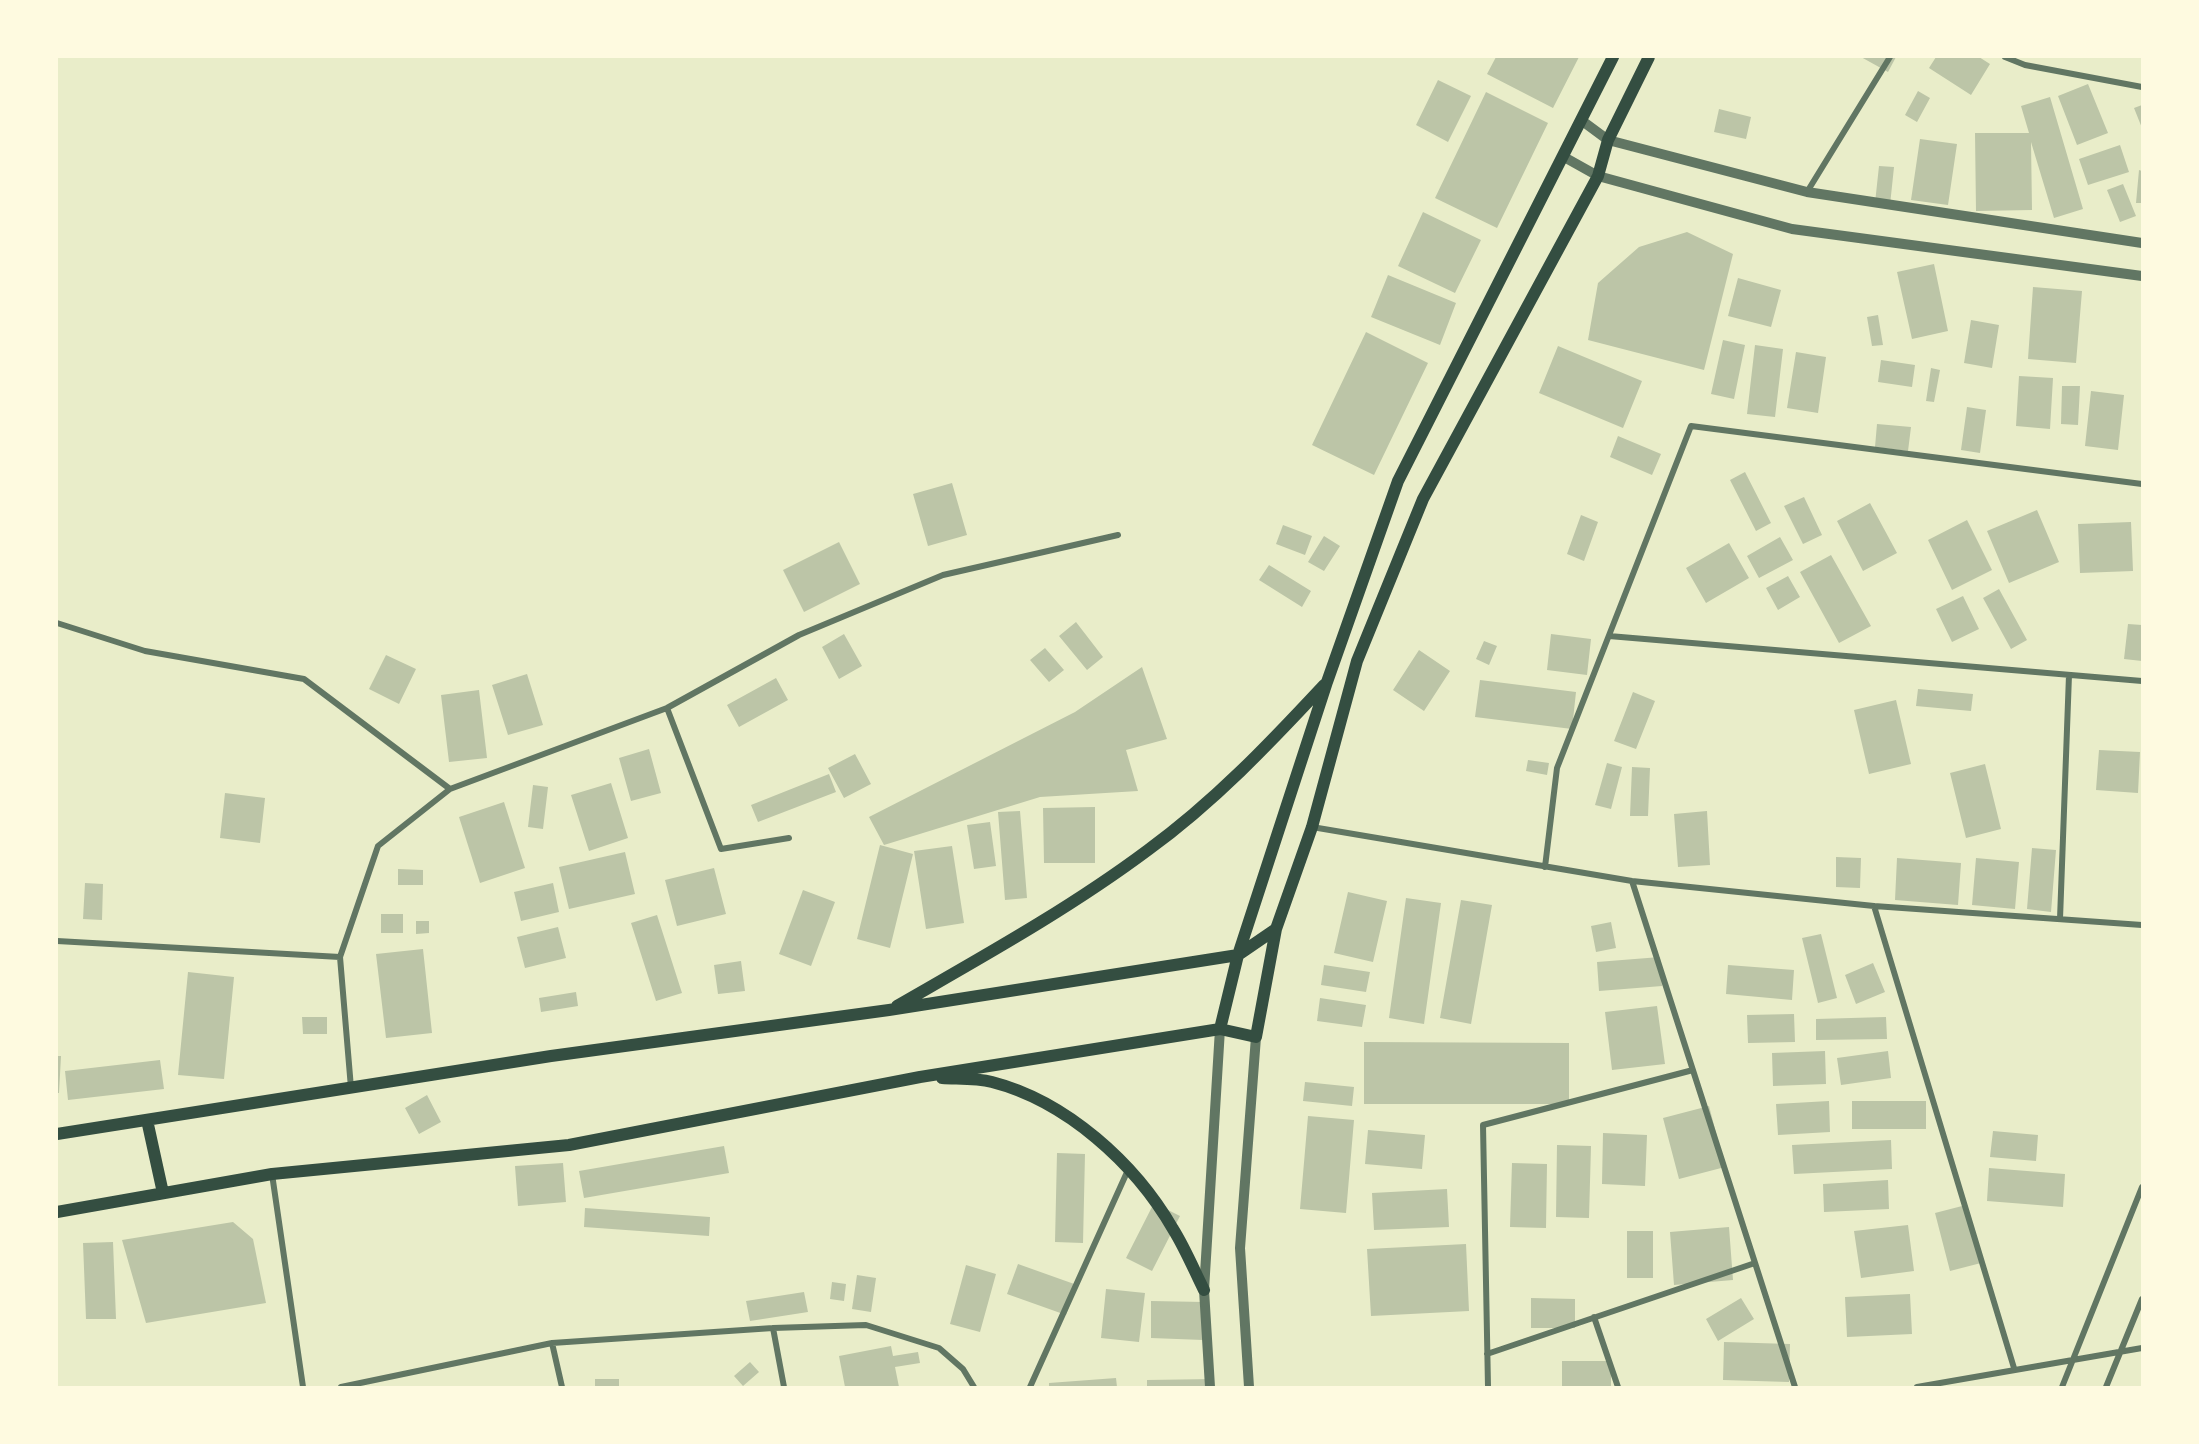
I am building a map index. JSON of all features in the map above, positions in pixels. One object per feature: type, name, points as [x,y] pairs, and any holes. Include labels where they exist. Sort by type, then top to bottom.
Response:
[{"type":"main road","points":[[1220,1029],[1238,955],[1327,682],[1398,481],[1613,57]]},
{"type":"main road","points":[[57,1212],[272,1174],[569,1145],[920,1077],[1220,1029],[1256,1037],[1276,929],[1312,827],[1357,661],[1423,499],[1598,176],[1608,140],[1649,57]]},
{"type":"main road","points":[[889,1010],[1033,928],[1149,850],[1240,774],[1327,682]]},
{"type":"main road","points":[[57,1134],[550,1056],[889,1010],[1238,955],[1276,929]]},
{"type":"main road","points":[[920,1077],[989,1081],[1022,1091],[1059,1111],[1129,1169],[1173,1228],[1204,1290]]},
{"type":"main road","points":[[147,1120],[163,1193]]},
{"type":"street","points":[[1808,192],[1890,57]]},
{"type":"street","points":[[2005,57],[2025,65],[2142,87]]},
{"type":"street","points":[[1581,120],[1608,140],[1808,192],[2142,243]]},
{"type":"street","points":[[1564,157],[1598,176],[1792,229],[2142,276]]},
{"type":"street","points":[[1545,867],[1557,768],[1691,426],[2142,484]]},
{"type":"street","points":[[351,1088],[340,957],[378,846],[450,789],[667,708],[799,635],[944,575],[1118,535]]},
{"type":"street","points":[[57,623],[146,651],[304,679],[450,789]]},
{"type":"street","points":[[1609,636],[2142,681]]},
{"type":"street","points":[[2060,919],[2069,675]]},
{"type":"street","points":[[667,708],[721,849],[789,838]]},
{"type":"street","points":[[1312,827],[1632,881],[1874,906],[2142,925]]},
{"type":"street","points":[[1632,881],[1795,1387]]},
{"type":"street","points":[[1874,906],[2014,1368]]},
{"type":"street","points":[[57,941],[340,957]]},
{"type":"street","points":[[1210,1387],[1204,1290],[1220,1029]]},
{"type":"street","points":[[1249,1387],[1240,1248],[1256,1037]]},
{"type":"street","points":[[1488,1387],[1484,1125],[1693,1070]]},
{"type":"street","points":[[1030,1387],[1129,1169]]},
{"type":"street","points":[[272,1174],[303,1387]]},
{"type":"street","points":[[2062,1387],[2142,1187]]},
{"type":"street","points":[[1487,1354],[1755,1263]]},
{"type":"street","points":[[2106,1387],[2142,1299]]},
{"type":"street","points":[[1594,1317],[1618,1387]]},
{"type":"street","points":[[341,1387],[552,1343],[773,1328],[866,1325],[939,1348],[963,1369],[974,1387]]},
{"type":"street","points":[[773,1328],[784,1387]]},
{"type":"street","points":[[552,1343],[562,1387]]},
{"type":"street","points":[[1917,1387],[2014,1368],[2142,1348]]},
{"type":"building","points":[[1496,57],[1579,57],[1553,108],[1487,74]]},
{"type":"building","points":[[1861,57],[1896,57],[1888,72]]},
{"type":"building","points":[[1936,57],[1979,57],[1990,64],[1971,95],[1929,68]]},
{"type":"building","points":[[1438,80],[1471,96],[1448,142],[1416,125]]},
{"type":"building","points":[[2088,84],[2108,133],[2077,145],[2058,96]]},
{"type":"building","points":[[1918,91],[1930,98],[1917,122],[1905,115]]},
{"type":"building","points":[[1486,92],[1548,123],[1497,228],[1435,198]]},
{"type":"building","points":[[2050,97],[2083,209],[2054,218],[2031,142],[2032,210],[1976,211],[1975,133],[2029,133],[2021,106]]},
{"type":"building","points":[[2142,105],[2142,128],[2134,108]]},
{"type":"building","points":[[1719,109],[1751,117],[1746,139],[1714,132]]},
{"type":"building","points":[[1920,139],[1957,144],[1948,205],[1911,200]]},
{"type":"building","points":[[2120,145],[2129,172],[2088,185],[2079,159]]},
{"type":"building","points":[[1879,166],[1894,167],[1890,205],[1875,203]]},
{"type":"building","points":[[2139,170],[2142,171],[2142,203],[2136,203]]},
{"type":"building","points":[[2123,184],[2136,216],[2120,222],[2107,190]]},
{"type":"building","points":[[1423,212],[1481,240],[1455,293],[1398,266]]},
{"type":"building","points":[[1687,232],[1733,254],[1704,370],[1588,340],[1598,283],[1639,247]]},
{"type":"building","points":[[1934,264],[1948,331],[1912,339],[1897,272]]},
{"type":"building","points":[[1388,275],[1456,303],[1440,345],[1371,317]]},
{"type":"building","points":[[1738,278],[1781,290],[1771,327],[1728,316]]},
{"type":"building","points":[[2033,287],[2082,291],[2076,363],[2028,359]]},
{"type":"building","points":[[1878,315],[1883,345],[1872,346],[1867,317]]},
{"type":"building","points":[[1971,320],[1999,325],[1992,368],[1964,363]]},
{"type":"building","points":[[1366,332],[1428,363],[1374,475],[1312,445]]},
{"type":"building","points":[[1723,340],[1745,345],[1734,399],[1711,394]]},
{"type":"building","points":[[1755,345],[1783,349],[1775,417],[1747,414]]},
{"type":"building","points":[[1558,346],[1642,381],[1623,428],[1539,393]]},
{"type":"building","points":[[1796,352],[1826,357],[1818,413],[1787,408]]},
{"type":"building","points":[[1881,360],[1915,365],[1912,387],[1878,382]]},
{"type":"building","points":[[1931,368],[1940,370],[1934,402],[1926,401]]},
{"type":"building","points":[[2019,376],[2053,378],[2050,429],[2016,426]]},
{"type":"building","points":[[2062,386],[2080,386],[2078,425],[2061,424]]},
{"type":"building","points":[[2091,391],[2124,395],[2118,450],[2085,446]]},
{"type":"building","points":[[1967,407],[1986,410],[1980,453],[1961,450]]},
{"type":"building","points":[[1877,424],[1911,427],[1908,451],[1875,447]]},
{"type":"building","points":[[1618,436],[1661,454],[1652,475],[1610,457]]},
{"type":"building","points":[[1745,472],[1771,523],[1756,531],[1730,480]]},
{"type":"building","points":[[952,483],[967,535],[928,546],[913,494]]},
{"type":"building","points":[[1804,497],[1822,535],[1803,544],[1784,506]]},
{"type":"building","points":[[1870,503],[1897,553],[1863,571],[1837,521]]},
{"type":"building","points":[[2037,510],[2059,562],[2009,583],[1987,531]]},
{"type":"building","points":[[1581,515],[1598,522],[1584,561],[1567,554]]},
{"type":"building","points":[[1967,520],[1992,570],[1952,590],[1928,540]]},
{"type":"building","points":[[2131,522],[2133,571],[2080,573],[2078,524]]},
{"type":"building","points":[[1283,525],[1312,536],[1305,555],[1276,544]]},
{"type":"building","points":[[1324,536],[1340,546],[1324,571],[1308,562]]},
{"type":"building","points":[[1780,537],[1793,560],[1759,578],[1747,556]]},
{"type":"building","points":[[839,542],[860,584],[804,612],[783,570]]},
{"type":"building","points":[[1729,543],[1749,578],[1706,603],[1686,568]]},
{"type":"building","points":[[1831,555],[1871,626],[1839,643],[1800,572]]},
{"type":"building","points":[[1269,565],[1311,591],[1302,607],[1259,580]]},
{"type":"building","points":[[1788,576],[1800,597],[1778,610],[1766,588]]},
{"type":"building","points":[[1999,589],[2027,640],[2011,649],[1983,598]]},
{"type":"building","points":[[1963,596],[1979,629],[1952,642],[1936,609]]},
{"type":"building","points":[[1076,622],[1103,657],[1087,670],[1059,636]]},
{"type":"building","points":[[2128,624],[2142,625],[2142,661],[2124,659]]},
{"type":"building","points":[[844,634],[862,666],[839,679],[822,647]]},
{"type":"building","points":[[1551,634],[1591,639],[1587,675],[1547,670]]},
{"type":"building","points":[[1484,641],[1497,646],[1489,665],[1476,659]]},
{"type":"building","points":[[1045,648],[1064,670],[1049,682],[1030,660]]},
{"type":"building","points":[[1419,650],[1450,671],[1424,711],[1393,690]]},
{"type":"building","points":[[386,655],[416,669],[399,704],[369,689]]},
{"type":"building","points":[[1142,667],[1167,739],[1126,750],[1138,791],[1040,797],[884,845],[869,817],[1075,712]]},
{"type":"building","points":[[527,674],[543,725],[508,735],[492,685]]},
{"type":"building","points":[[776,678],[788,700],[739,727],[727,705]]},
{"type":"building","points":[[1480,680],[1576,692],[1572,729],[1475,717]]},
{"type":"building","points":[[1918,689],[1973,694],[1971,711],[1916,706]]},
{"type":"building","points":[[479,690],[487,758],[449,762],[441,695]]},
{"type":"building","points":[[1633,692],[1655,701],[1636,749],[1614,741]]},
{"type":"building","points":[[1896,700],[1911,764],[1869,774],[1854,710]]},
{"type":"building","points":[[649,749],[661,793],[631,801],[619,758]]},
{"type":"building","points":[[2099,750],[2140,752],[2138,793],[2096,790]]},
{"type":"building","points":[[855,754],[871,784],[844,798],[828,768]]},
{"type":"building","points":[[1528,760],[1549,763],[1547,775],[1526,771]]},
{"type":"building","points":[[1607,763],[1622,767],[1611,809],[1595,805]]},
{"type":"building","points":[[1985,764],[2001,829],[1966,838],[1950,773]]},
{"type":"building","points":[[1632,767],[1650,768],[1648,816],[1630,816]]},
{"type":"building","points":[[829,774],[836,792],[758,822],[751,805]]},
{"type":"building","points":[[611,783],[628,838],[589,851],[571,795]]},
{"type":"building","points":[[533,785],[548,787],[543,829],[528,827]]},
{"type":"building","points":[[225,793],[265,798],[260,843],[220,838]]},
{"type":"building","points":[[504,802],[525,868],[480,883],[459,817]]},
{"type":"building","points":[[1095,807],[1095,863],[1044,863],[1043,808]]},
{"type":"building","points":[[1020,811],[1027,898],[1005,900],[998,812]]},
{"type":"building","points":[[1707,811],[1710,865],[1678,867],[1674,814]]},
{"type":"building","points":[[990,822],[996,866],[974,869],[967,825]]},
{"type":"building","points":[[880,845],[913,854],[890,948],[857,939]]},
{"type":"building","points":[[952,846],[964,923],[926,929],[914,851]]},
{"type":"building","points":[[2032,848],[2056,850],[2051,912],[2027,909]]},
{"type":"building","points":[[625,852],[635,894],[569,909],[559,867]]},
{"type":"building","points":[[1836,857],[1861,858],[1860,888],[1836,887]]},
{"type":"building","points":[[1897,858],[1961,863],[1958,905],[1895,900]]},
{"type":"building","points":[[1976,858],[2019,862],[2015,909],[1972,905]]},
{"type":"building","points":[[714,868],[726,914],[677,926],[665,880]]},
{"type":"building","points":[[398,869],[423,870],[423,885],[398,885]]},
{"type":"building","points":[[85,883],[103,884],[102,920],[83,919]]},
{"type":"building","points":[[553,883],[559,912],[521,921],[514,892]]},
{"type":"building","points":[[803,890],[835,902],[811,966],[779,954]]},
{"type":"building","points":[[1348,892],[1387,901],[1373,962],[1334,953]]},
{"type":"building","points":[[1406,898],[1441,903],[1424,1024],[1389,1018]]},
{"type":"building","points":[[1461,900],[1492,905],[1471,1024],[1440,1018]]},
{"type":"building","points":[[381,914],[403,914],[403,933],[381,933]]},
{"type":"building","points":[[657,915],[682,993],[656,1001],[631,923]]},
{"type":"building","points":[[416,921],[429,921],[429,933],[416,934]]},
{"type":"building","points":[[1611,922],[1616,948],[1596,952],[1591,926]]},
{"type":"building","points":[[558,927],[566,958],[525,968],[517,937]]},
{"type":"building","points":[[1821,934],[1837,998],[1818,1003],[1802,938]]},
{"type":"building","points":[[423,949],[432,1033],[386,1038],[376,954]]},
{"type":"building","points":[[1660,957],[1662,986],[1599,991],[1597,962]]},
{"type":"building","points":[[741,961],[745,991],[718,994],[714,965]]},
{"type":"building","points":[[1873,963],[1885,992],[1856,1004],[1845,975]]},
{"type":"building","points":[[1324,965],[1370,972],[1366,992],[1321,985]]},
{"type":"building","points":[[1728,965],[1794,970],[1792,1000],[1726,994]]},
{"type":"building","points":[[188,972],[234,977],[224,1079],[178,1075]]},
{"type":"building","points":[[576,992],[578,1006],[541,1012],[539,998]]},
{"type":"building","points":[[1320,998],[1366,1005],[1362,1027],[1317,1021]]},
{"type":"building","points":[[1657,1006],[1665,1064],[1612,1070],[1605,1012]]},
{"type":"building","points":[[1794,1014],[1795,1042],[1748,1043],[1747,1015]]},
{"type":"building","points":[[302,1017],[327,1017],[327,1034],[303,1034]]},
{"type":"building","points":[[1886,1017],[1887,1039],[1816,1040],[1816,1019]]},
{"type":"building","points":[[1364,1042],[1569,1043],[1569,1104],[1364,1104]]},
{"type":"building","points":[[1825,1051],[1826,1084],[1773,1086],[1772,1053]]},
{"type":"building","points":[[1888,1051],[1891,1078],[1841,1085],[1837,1058]]},
{"type":"building","points":[[57,1056],[61,1056],[59,1093],[57,1093]]},
{"type":"building","points":[[160,1060],[164,1089],[68,1100],[65,1071]]},
{"type":"building","points":[[1305,1082],[1354,1087],[1352,1106],[1303,1101]]},
{"type":"building","points":[[427,1095],[441,1122],[419,1134],[405,1108]]},
{"type":"building","points":[[1829,1101],[1830,1132],[1778,1135],[1776,1104]]},
{"type":"building","points":[[1852,1101],[1926,1101],[1926,1129],[1852,1129]]},
{"type":"building","points":[[1709,1106],[1725,1167],[1679,1179],[1663,1118]]},
{"type":"building","points":[[1308,1116],[1354,1120],[1346,1213],[1300,1209]]},
{"type":"building","points":[[1368,1130],[1425,1135],[1422,1169],[1365,1164]]},
{"type":"building","points":[[1993,1131],[2038,1135],[2036,1161],[1990,1157]]},
{"type":"building","points":[[1603,1133],[1647,1135],[1645,1186],[1602,1184]]},
{"type":"building","points":[[1891,1140],[1892,1169],[1794,1174],[1792,1145]]},
{"type":"building","points":[[1557,1145],[1591,1146],[1589,1218],[1556,1217]]},
{"type":"building","points":[[724,1146],[729,1173],[584,1198],[579,1171]]},
{"type":"building","points":[[1057,1153],[1085,1154],[1083,1243],[1055,1242]]},
{"type":"building","points":[[563,1163],[566,1202],[518,1206],[515,1166]]},
{"type":"building","points":[[1512,1163],[1547,1164],[1546,1228],[1510,1227]]},
{"type":"building","points":[[1989,1168],[2065,1174],[2063,1207],[1987,1201]]},
{"type":"building","points":[[1888,1180],[1889,1209],[1824,1212],[1823,1184]]},
{"type":"building","points":[[1447,1189],[1449,1227],[1374,1230],[1372,1193]]},
{"type":"building","points":[[1154,1203],[1180,1216],[1152,1271],[1126,1258]]},
{"type":"building","points":[[1966,1205],[1981,1263],[1950,1271],[1935,1213]]},
{"type":"building","points":[[585,1208],[710,1217],[709,1236],[584,1227]]},
{"type":"building","points":[[233,1222],[253,1239],[266,1303],[146,1323],[122,1240]]},
{"type":"building","points":[[1908,1225],[1914,1271],[1861,1278],[1854,1231]]},
{"type":"building","points":[[1729,1227],[1733,1280],[1674,1285],[1670,1232]]},
{"type":"building","points":[[1627,1231],[1653,1231],[1653,1278],[1627,1278]]},
{"type":"building","points":[[113,1242],[116,1319],[86,1319],[83,1243]]},
{"type":"building","points":[[1466,1244],[1469,1311],[1371,1316],[1367,1249]]},
{"type":"building","points":[[1018,1264],[1077,1285],[1066,1315],[1007,1294]]},
{"type":"building","points":[[966,1265],[996,1274],[980,1332],[950,1324]]},
{"type":"building","points":[[857,1275],[876,1278],[871,1312],[852,1309]]},
{"type":"building","points":[[832,1282],[846,1284],[844,1301],[830,1299]]},
{"type":"building","points":[[1106,1289],[1145,1293],[1139,1342],[1101,1338]]},
{"type":"building","points":[[804,1292],[808,1312],[750,1321],[746,1301]]},
{"type":"building","points":[[1910,1294],[1912,1334],[1847,1337],[1845,1297]]},
{"type":"building","points":[[1531,1298],[1575,1299],[1575,1328],[1531,1328]]},
{"type":"building","points":[[1741,1298],[1754,1319],[1718,1341],[1706,1319]]},
{"type":"building","points":[[1151,1301],[1204,1302],[1203,1340],[1151,1338]]},
{"type":"building","points":[[1724,1342],[1790,1344],[1789,1382],[1723,1380]]},
{"type":"building","points":[[891,1346],[893,1356],[918,1352],[920,1363],[895,1367],[899,1387],[845,1387],[839,1356]]},
{"type":"building","points":[[1562,1361],[1611,1361],[1611,1387],[1562,1387]]},
{"type":"building","points":[[750,1362],[759,1372],[743,1386],[734,1376]]},
{"type":"building","points":[[1116,1378],[1117,1387],[1049,1387],[1049,1383]]},
{"type":"building","points":[[595,1379],[619,1379],[619,1387],[595,1387]]},
{"type":"building","points":[[1214,1379],[1214,1387],[1147,1387],[1147,1380]]}]
